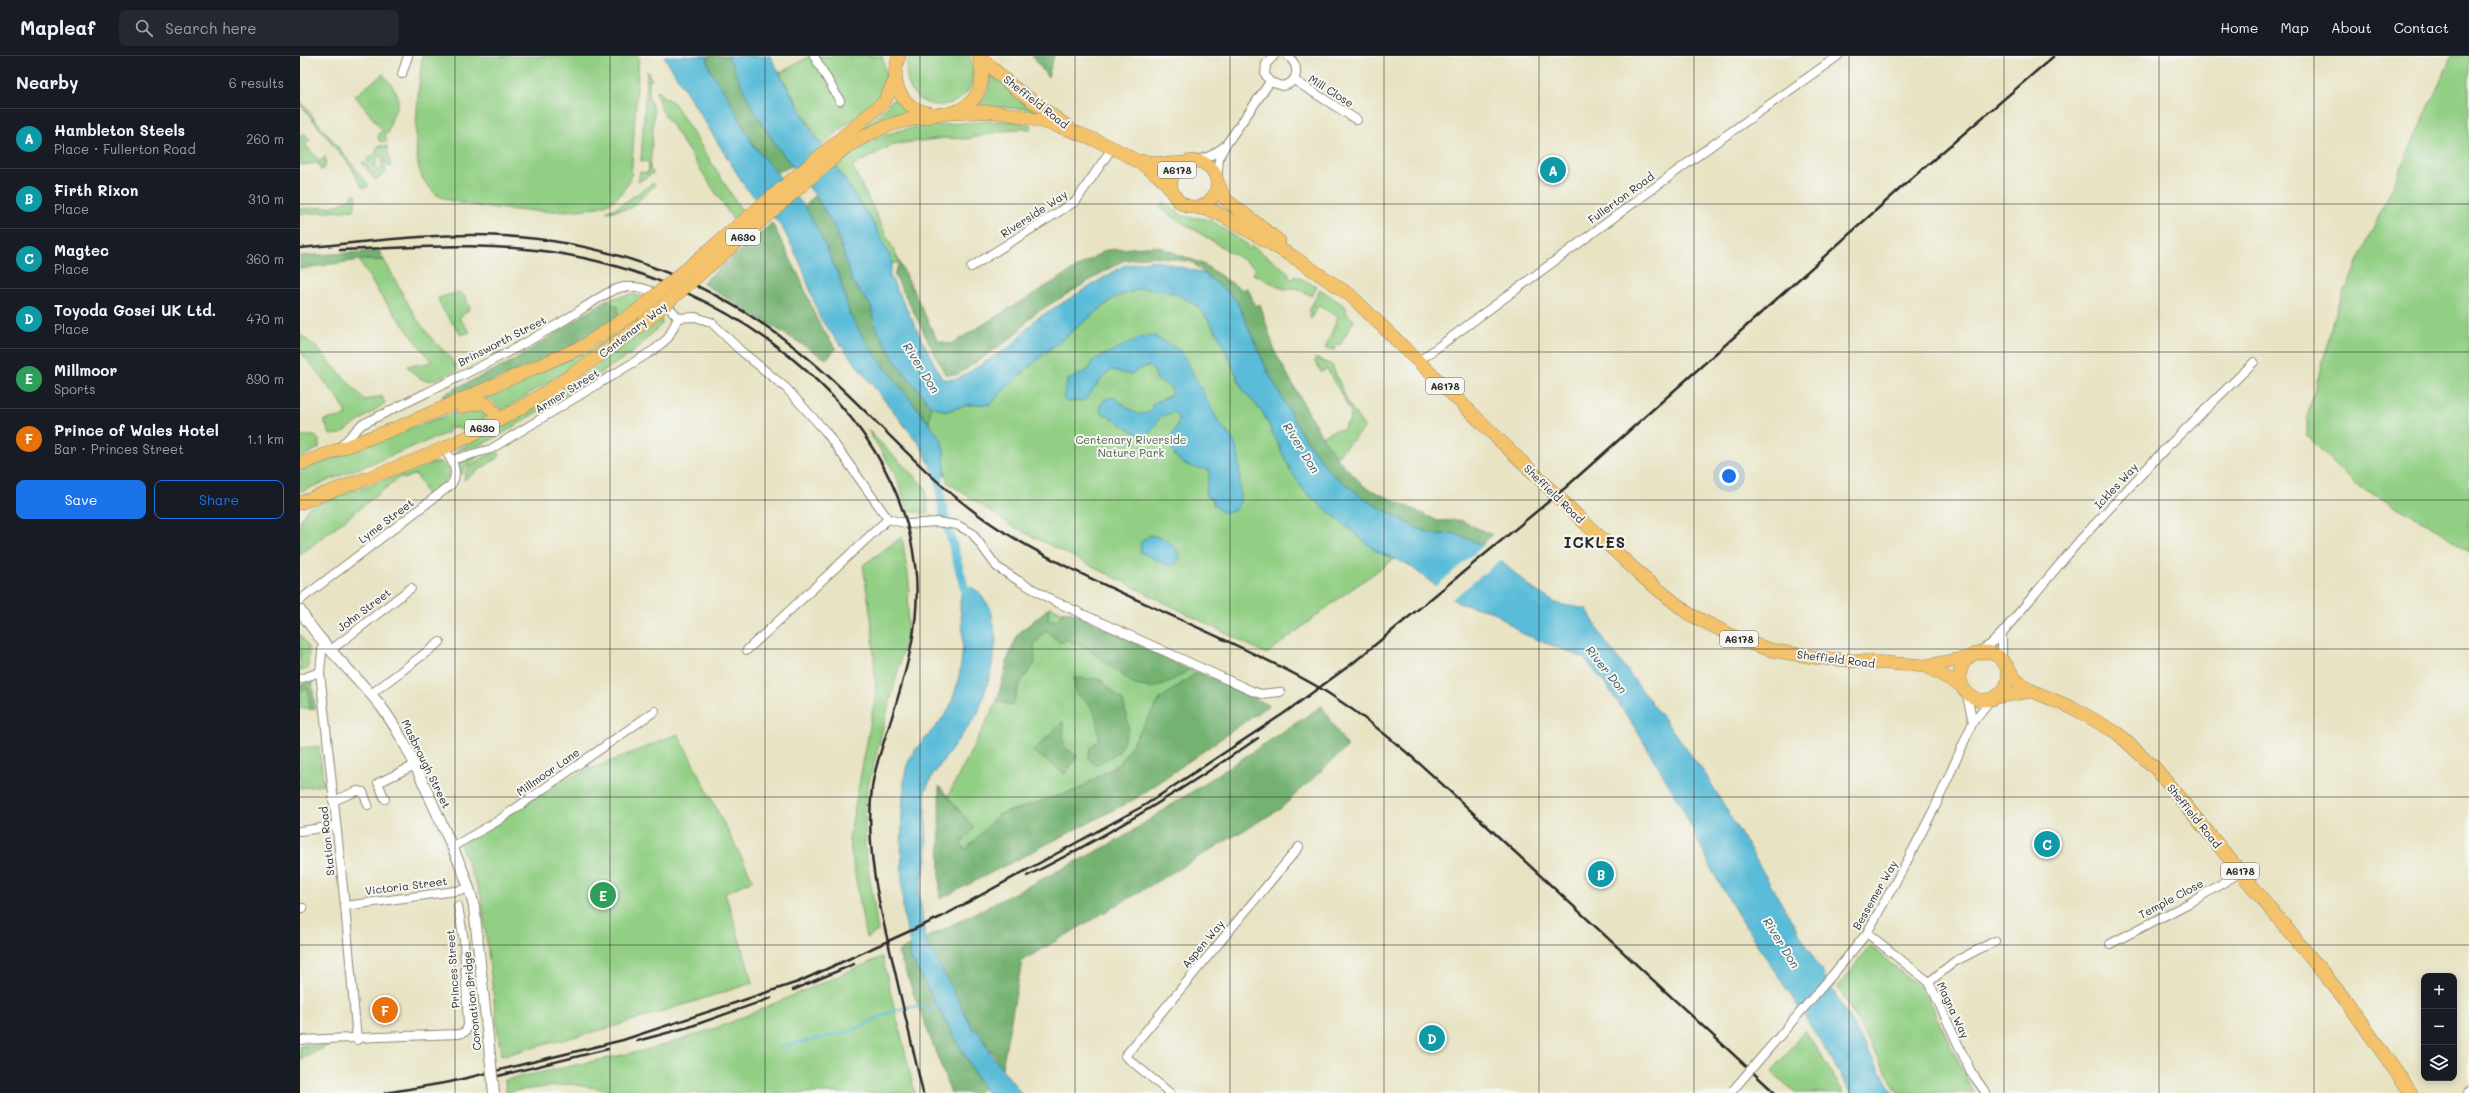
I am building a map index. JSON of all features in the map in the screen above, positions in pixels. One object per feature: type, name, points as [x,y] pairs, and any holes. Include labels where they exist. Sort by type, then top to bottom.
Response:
[{"type":"main road","name":"A630","points":[[895,58],[896,80],[899,89],[910,105],[922,112],[936,116],[953,113],[966,105],[976,94],[982,75],[979,56]]},
{"type":"main road","name":"Sheffield Road","points":[[979,56],[1012,86],[1076,133]]},
{"type":"main road","name":"Centenary Way","points":[[305,501],[444,448],[528,404],[583,368],[646,321],[836,149],[884,102],[896,80]]},
{"type":"main road","name":"Sheffield Road","points":[[953,113],[1000,112],[1019,115],[1076,133],[1139,161],[1165,182],[1176,198]]},
{"type":"main road","name":"Centenary Way","points":[[300,464],[400,427],[582,347],[637,311],[836,149],[887,125],[908,119],[936,116]]},
{"type":"main road","name":"Sheffield Road","points":[[1139,161],[1166,164],[1189,162]]},
{"type":"main road","name":"A6178","points":[[1194,207],[1182,204],[1172,191],[1172,178],[1175,172],[1189,162],[1208,166],[1217,181]]},
{"type":"main road","name":"Sheffield Road","points":[[1217,181],[1225,199],[1283,245],[1292,256]]},
{"type":"main road","points":[[1194,207],[1206,204],[1212,199],[1217,189],[1217,181]]},
{"type":"main road","name":"Sheffield Road","points":[[1194,207],[1214,212],[1225,217],[1292,256],[1350,295],[1588,526],[1657,590],[1689,614],[1743,641],[1770,650],[1819,658],[1926,666],[1971,656]]},
{"type":"main road","name":"A630","points":[[400,427],[478,402],[486,403],[492,408],[498,420]]},
{"type":"main road","points":[[1993,698],[2003,690],[2008,681],[2004,662],[1987,652],[1971,656],[1960,672],[1964,689],[1976,698],[1993,698],[2032,691]]},
{"type":"main road","name":"Sheffield Road","points":[[2004,662],[2016,680],[2032,691],[2096,719],[2138,751],[2155,768],[2347,1002],[2411,1093]]},
{"type":"main road","name":"Sheffield Road","points":[[1926,666],[1964,689]]},
{"type":"street","points":[[402,74],[408,56]]},
{"type":"street","points":[[814,56],[840,101]]},
{"type":"street","points":[[1270,82],[1283,86],[1294,80],[1297,71],[1295,63],[1289,56]]},
{"type":"street","name":"Fullerton Road","points":[[1419,361],[1704,150],[1838,56]]},
{"type":"street","points":[[1269,57],[1265,68],[1270,82]]},
{"type":"street","name":"Mill Close","points":[[1294,80],[1357,120]]},
{"type":"street","points":[[1217,181],[1220,158],[1225,146],[1270,82]]},
{"type":"street","points":[[1189,162],[1210,156],[1225,146]]},
{"type":"street","name":"Riverside Way","points":[[971,267],[1076,201],[1112,148]]},
{"type":"street","name":"Brinsworth Street","points":[[337,451],[360,425],[536,338],[604,296],[622,287],[644,288],[660,295],[678,318]]},
{"type":"street","points":[[678,318],[695,316],[711,322],[740,350],[786,388],[826,432],[888,519],[908,524],[941,523],[956,525],[972,533],[997,567],[1054,600],[1252,691],[1261,694],[1280,692]]},
{"type":"street","name":"Armer Street","points":[[452,460],[491,449],[654,350],[668,338],[678,318]]},
{"type":"street","name":"Ickles Way","points":[[1971,656],[1990,645],[2002,633],[2080,540],[2165,449],[2254,362]]},
{"type":"street","name":"Lyme Street","points":[[300,600],[451,486],[456,478],[456,469],[444,448]]},
{"type":"street","points":[[300,509],[305,501]]},
{"type":"street","points":[[747,650],[888,519]]},
{"type":"street","name":"John Street","points":[[331,650],[411,588]]},
{"type":"street","name":"Masbrough Street","points":[[300,610],[323,641],[371,694],[391,720],[415,765],[452,847],[470,889],[474,907]]},
{"type":"street","points":[[2002,633],[2004,662]]},
{"type":"street","name":"Station Road","points":[[323,641],[320,672],[345,906],[357,1040]]},
{"type":"street","points":[[371,694],[440,642]]},
{"type":"street","points":[[300,679],[320,672]]},
{"type":"street","points":[[1964,689],[1974,722]]},
{"type":"street","name":"Bessemer Way","points":[[1731,1091],[1867,933],[1936,805],[1974,722],[1993,698]]},
{"type":"street","name":"Millmoor Lane","points":[[452,847],[496,822],[655,711]]},
{"type":"street","points":[[385,799],[378,783],[415,765]]},
{"type":"street","points":[[333,801],[358,791],[362,792],[368,805]]},
{"type":"street","points":[[300,831],[336,826]]},
{"type":"street","name":"Aspen Way","points":[[1170,1093],[1125,1056],[1298,846]]},
{"type":"street","name":"Temple Close","points":[[2110,944],[2193,901],[2241,872]]},
{"type":"street","name":"Victoria Street","points":[[345,906],[470,889]]},
{"type":"street","name":"Princes Street","points":[[300,1040],[357,1040],[459,1034],[465,1032],[468,1026],[464,941],[458,906]]},
{"type":"street","name":"Coronation Bridge","points":[[474,907],[494,1093]]},
{"type":"street","name":"Magna Way","points":[[1867,933],[1929,982],[1971,1072],[1986,1093]]},
{"type":"street","points":[[1929,982],[1954,962],[1995,941]]},
{"type":"green space","points":[[422,56],[639,56],[631,178],[627,186],[612,202],[593,208],[572,210],[548,211],[495,208],[451,201],[437,195],[423,179],[419,168],[417,154],[416,119]]},
{"type":"green space","points":[[707,56],[728,56],[777,146],[792,166],[775,173],[753,145],[729,99],[710,70]]},
{"type":"green space","points":[[810,56],[882,56],[887,80],[881,94],[822,146],[780,73]]},
{"type":"green space","points":[[910,56],[970,56],[973,74],[969,88],[960,98],[948,104],[935,105],[922,101],[912,92],[907,77],[906,72]]},
{"type":"green space","points":[[1032,56],[1054,56],[1048,77]]},
{"type":"green space","points":[[2452,56],[2469,56],[2469,552],[2437,529],[2355,484],[2307,436],[2307,418],[2338,306]]},
{"type":"green space","points":[[647,71],[652,80],[649,81],[649,99],[654,111],[650,169],[654,173],[638,182],[640,172],[648,173],[649,162],[641,161]]},
{"type":"green space","points":[[383,74],[396,92],[398,98],[398,103],[388,133],[385,133],[387,142],[379,141],[378,134],[383,131],[355,96]]},
{"type":"green space","points":[[990,74],[1046,119],[1027,109],[979,106],[989,88]]},
{"type":"green space","points":[[659,90],[661,95],[674,103],[744,214],[734,221],[661,109],[656,92]]},
{"type":"green space","points":[[894,98],[906,112],[882,119],[858,132],[857,130],[887,107]]},
{"type":"green space","points":[[300,101],[369,185],[365,188],[361,186],[352,168],[300,104]]},
{"type":"green space","points":[[1014,121],[1032,125],[1031,129],[1012,129],[966,139],[945,138],[894,144],[852,166],[900,263],[893,263],[873,222],[836,166],[865,144],[894,132],[940,124]]},
{"type":"green space","points":[[304,133],[310,140],[305,144],[319,161],[325,157],[326,160],[324,169],[320,170],[319,163],[300,165],[300,136]]},
{"type":"green space","points":[[378,146],[387,146],[391,166],[388,167],[382,156],[377,158],[376,169],[373,168],[366,160],[375,154]]},
{"type":"green space","points":[[381,159],[386,172],[375,180],[362,163],[364,162],[374,173],[382,166]]},
{"type":"green space","points":[[653,183],[655,185],[631,208],[606,212],[618,207]]},
{"type":"green space","points":[[355,193],[357,195],[354,210],[300,214],[300,209],[322,208],[337,205],[350,198]]},
{"type":"green space","points":[[815,195],[836,230],[852,281],[871,306],[875,326],[895,361],[931,406],[929,423],[869,347],[849,313],[840,279],[821,236],[805,207]]},
{"type":"green space","points":[[1164,202],[1183,216],[1211,220],[1248,245],[1246,249],[1248,250],[1251,246],[1255,248],[1288,272],[1289,277],[1293,280],[1295,276],[1317,286],[1312,296],[1296,288],[1284,289],[1253,274],[1256,268],[1159,208]]},
{"type":"green space","points":[[772,223],[801,280],[817,320],[836,349],[826,359],[702,283]]},
{"type":"green space","points":[[1157,246],[1203,264],[1242,290],[1248,288],[1255,306],[1260,304],[1275,352],[1322,437],[1336,457],[1365,487],[1438,521],[1460,520],[1492,535],[1482,545],[1453,533],[1435,535],[1417,528],[1366,500],[1331,473],[1302,435],[1266,368],[1237,302],[1192,262],[1153,256],[1122,261],[1034,314],[1012,338],[957,375],[945,374],[894,274],[900,263],[937,340],[951,344],[1106,250]]},
{"type":"green space","points":[[379,251],[384,260],[359,260],[300,269],[300,256]]},
{"type":"green space","points":[[359,260],[384,260],[416,318],[432,339],[453,361],[457,371],[435,379],[425,380],[419,378],[407,366],[432,362],[380,295]]},
{"type":"green space","name":"Centenary Riverside Nature Park","points":[[1142,288],[1175,293],[1200,308],[1219,336],[1243,390],[1263,413],[1292,473],[1376,551],[1394,559],[1342,596],[1267,654],[1012,526],[947,482],[943,451],[939,438],[929,423],[931,406],[947,411],[967,405],[991,404],[1001,392],[1045,353],[1114,298]]},
{"type":"green space","points":[[1320,289],[1346,307],[1346,314],[1354,320],[1340,345],[1337,344],[1334,348],[1335,350],[1325,349],[1338,317],[1318,305],[1311,319],[1309,311]]},
{"type":"green space","points":[[459,292],[465,297],[470,309],[459,318],[470,332],[461,335],[441,307],[438,298]]},
{"type":"green space","points":[[632,294],[644,297],[618,317],[617,307],[606,300]]},
{"type":"green space","points":[[606,300],[618,307],[618,317],[577,343],[534,364],[445,400],[442,395],[515,360]]},
{"type":"green space","points":[[661,317],[662,324],[632,353],[502,434],[481,445],[455,451],[558,392],[595,367]]},
{"type":"green space","points":[[625,328],[591,355],[502,411],[492,400],[481,397],[586,352]]},
{"type":"green space","points":[[300,334],[317,348],[365,400],[382,396],[385,403],[341,434],[330,435],[324,420],[347,416],[341,402],[300,351]]},
{"type":"green space","points":[[1315,358],[1332,365],[1348,403],[1365,428],[1336,457],[1322,437],[1335,430],[1344,430],[1345,425],[1349,422],[1351,412],[1327,369],[1321,372],[1315,362]]},
{"type":"green space","points":[[482,409],[486,414],[486,417],[474,426],[461,429],[458,427],[449,428],[447,433],[300,492],[300,471],[421,424],[464,410]]},
{"type":"green space","points":[[867,429],[926,488],[928,514],[909,511],[893,470]]},
{"type":"green space","points":[[300,436],[315,436],[319,440],[319,448],[300,458]]},
{"type":"green space","points":[[498,452],[500,456],[464,480],[467,469],[471,465]]},
{"type":"green space","points":[[478,456],[464,469],[462,475],[457,461]]},
{"type":"green space","points":[[441,462],[449,470],[449,474],[442,484],[427,495],[416,474],[403,479],[401,476],[300,555],[300,521],[309,507],[398,475],[418,466]]},
{"type":"green space","points":[[902,537],[909,582],[907,635],[866,794],[865,848],[878,931],[866,938],[849,839],[876,693],[872,626],[863,565]]},
{"type":"green space","points":[[1050,607],[1063,612],[1072,612],[1189,670],[1198,672],[1160,699],[1121,762],[1077,790],[998,815],[966,850],[961,844],[948,796],[997,701],[1008,659],[1018,634]]},
{"type":"green space","points":[[1050,607],[1048,619],[1057,621],[1063,612],[1072,612],[1189,670],[1171,681],[1152,688],[1135,685],[1084,646],[1066,640],[1060,643],[1046,630],[1034,645],[1035,664],[1021,681],[1012,706],[997,701],[1008,659],[1018,634]]},
{"type":"green space","points":[[300,634],[309,648],[308,669],[300,671]]},
{"type":"green space","points":[[1198,672],[1269,705],[1135,799],[940,899],[939,786],[974,828],[961,844],[966,850],[998,815],[1077,790],[1120,764],[1160,699]]},
{"type":"green space","points":[[1074,678],[1100,679],[1123,701],[1129,728],[1119,752],[1096,765],[1088,758],[1090,749],[1099,738],[1096,717],[1088,703],[1076,694]]},
{"type":"green space","points":[[312,681],[315,709],[310,710],[308,689],[300,691],[300,685]]},
{"type":"green space","points":[[308,688],[310,708],[300,709],[300,691]]},
{"type":"green space","points":[[1322,706],[1347,747],[1280,809],[1022,961],[1002,1068],[978,1031],[973,1029],[924,939],[1117,841]]},
{"type":"green space","points":[[1063,721],[1064,747],[1077,756],[1065,774],[1033,751]]},
{"type":"green space","points":[[678,734],[753,880],[725,893],[753,983],[612,1027],[501,1056],[481,896],[460,845],[561,781]]},
{"type":"green space","points":[[319,746],[324,785],[300,788],[300,748]]},
{"type":"green space","points":[[911,945],[910,957],[983,1088],[977,1093],[951,1093],[898,952]]},
{"type":"green space","points":[[1870,946],[1924,991],[1974,1093],[1898,1093],[1838,987]]},
{"type":"green space","points":[[882,957],[915,1093],[626,1093],[570,1084],[506,1092],[505,1080],[651,1049],[722,1026]]},
{"type":"green space","points":[[1805,1030],[1844,1093],[1796,1093],[1772,1072]]},
{"type":"green space","points":[[329,1045],[300,1060],[300,1046]]},
{"type":"water","points":[[664,56],[707,56],[710,70],[729,99],[753,145],[805,207],[821,236],[840,279],[849,313],[869,347],[941,439],[944,450],[945,475],[936,476],[920,445],[820,319],[801,264],[781,225],[746,188]]},
{"type":"water","name":"River Don","points":[[728,56],[770,56],[814,135],[873,222],[893,263],[889,274],[942,379],[957,379],[979,366],[1012,345],[1036,319],[1123,266],[1154,260],[1203,273],[1227,291],[1237,302],[1266,368],[1302,435],[1331,473],[1366,500],[1417,528],[1435,535],[1453,533],[1482,545],[1533,589],[1557,604],[1587,609],[1601,636],[1706,775],[1893,1093],[1851,1093],[1819,1039],[1737,913],[1713,872],[1682,807],[1637,731],[1607,686],[1584,658],[1521,633],[1494,612],[1458,603],[1409,565],[1376,551],[1305,492],[1292,473],[1263,413],[1243,390],[1219,336],[1200,308],[1175,293],[1142,288],[1114,298],[1045,353],[1001,392],[991,404],[967,405],[947,411],[931,406],[895,361],[875,326],[871,306],[852,281],[836,230],[815,195],[777,146],[755,113]]},
{"type":"water","points":[[1152,335],[1181,351],[1218,421],[1234,441],[1239,459],[1240,502],[1235,510],[1226,514],[1214,506],[1212,498],[1205,496],[1210,470],[1189,466],[1177,459],[1173,453],[1171,439],[1179,419],[1174,412],[1161,416],[1150,433],[1142,437],[1101,412],[1100,406],[1105,399],[1113,397],[1137,414],[1146,414],[1152,409],[1152,404],[1171,395],[1171,387],[1157,380],[1154,371],[1149,366],[1129,375],[1112,370],[1108,372],[1085,400],[1066,402],[1063,398],[1067,381],[1089,369],[1092,361],[1139,338]]},
{"type":"water","points":[[1150,535],[1169,542],[1176,548],[1180,558],[1176,564],[1169,566],[1140,552],[1141,542]]},
{"type":"water","points":[[971,587],[979,592],[991,609],[996,641],[990,676],[978,713],[933,775],[925,791],[927,860],[919,892],[926,945],[931,949],[973,1029],[978,1031],[992,1056],[1021,1093],[986,1093],[910,957],[910,944],[903,907],[901,840],[902,807],[907,764],[918,747],[939,723],[950,706],[953,698],[960,672],[962,654],[963,629],[960,602],[962,591]]},
{"type":"pier","points":[[1485,544],[1502,559],[1451,600],[1434,588]]},
{"type":"waterway","points":[[937,463],[942,506],[968,601]]},
{"type":"waterway","points":[[779,1047],[849,1032],[893,1011],[920,1006],[927,1010],[939,1006]]},
{"type":"railway","points":[[385,1093],[450,1082],[623,1040],[798,982],[943,916],[1145,805],[1283,714],[1353,663],[1565,488],[1911,179],[2054,56]]},
{"type":"railway","points":[[300,248],[402,238],[452,235],[503,236],[545,240],[627,258],[667,272],[742,310],[777,334],[810,360],[835,382],[906,452],[981,517],[1009,535],[1067,567],[1292,672],[1324,690],[1382,732],[1428,771],[1775,1093]]},
{"type":"railway","points":[[340,250],[483,246],[568,255],[626,269],[684,292],[740,321],[792,358],[837,402],[874,451],[901,505],[915,565],[917,585],[915,624],[912,644],[897,701],[873,779],[870,810],[870,832],[878,898],[923,1093]]},
{"type":"railway","points":[[1027,876],[1057,861],[1145,811],[1258,738]]},
{"type":"railway","points":[[793,990],[854,964]]},
{"type":"railway","points":[[637,1041],[689,1027],[771,998]]},
{"type":"railway","points":[[490,1078],[608,1049]]},
{"type":"place","name":"Hambleton Steels","points":[[1553,170]]},
{"type":"place","name":"Magtec","points":[[2047,844]]},
{"type":"place","name":"Firth Rixon","points":[[1601,874]]},
{"type":"place","name":"Millmoor","points":[[603,895]]},
{"type":"place","name":"Prince of Wales Hotel","points":[[385,1010]]},
{"type":"place","name":"Toyoda Gosei UK Ltd.","points":[[1432,1038]]},
{"type":"district","name":"ICKLES","points":[[1595,543]]}]
